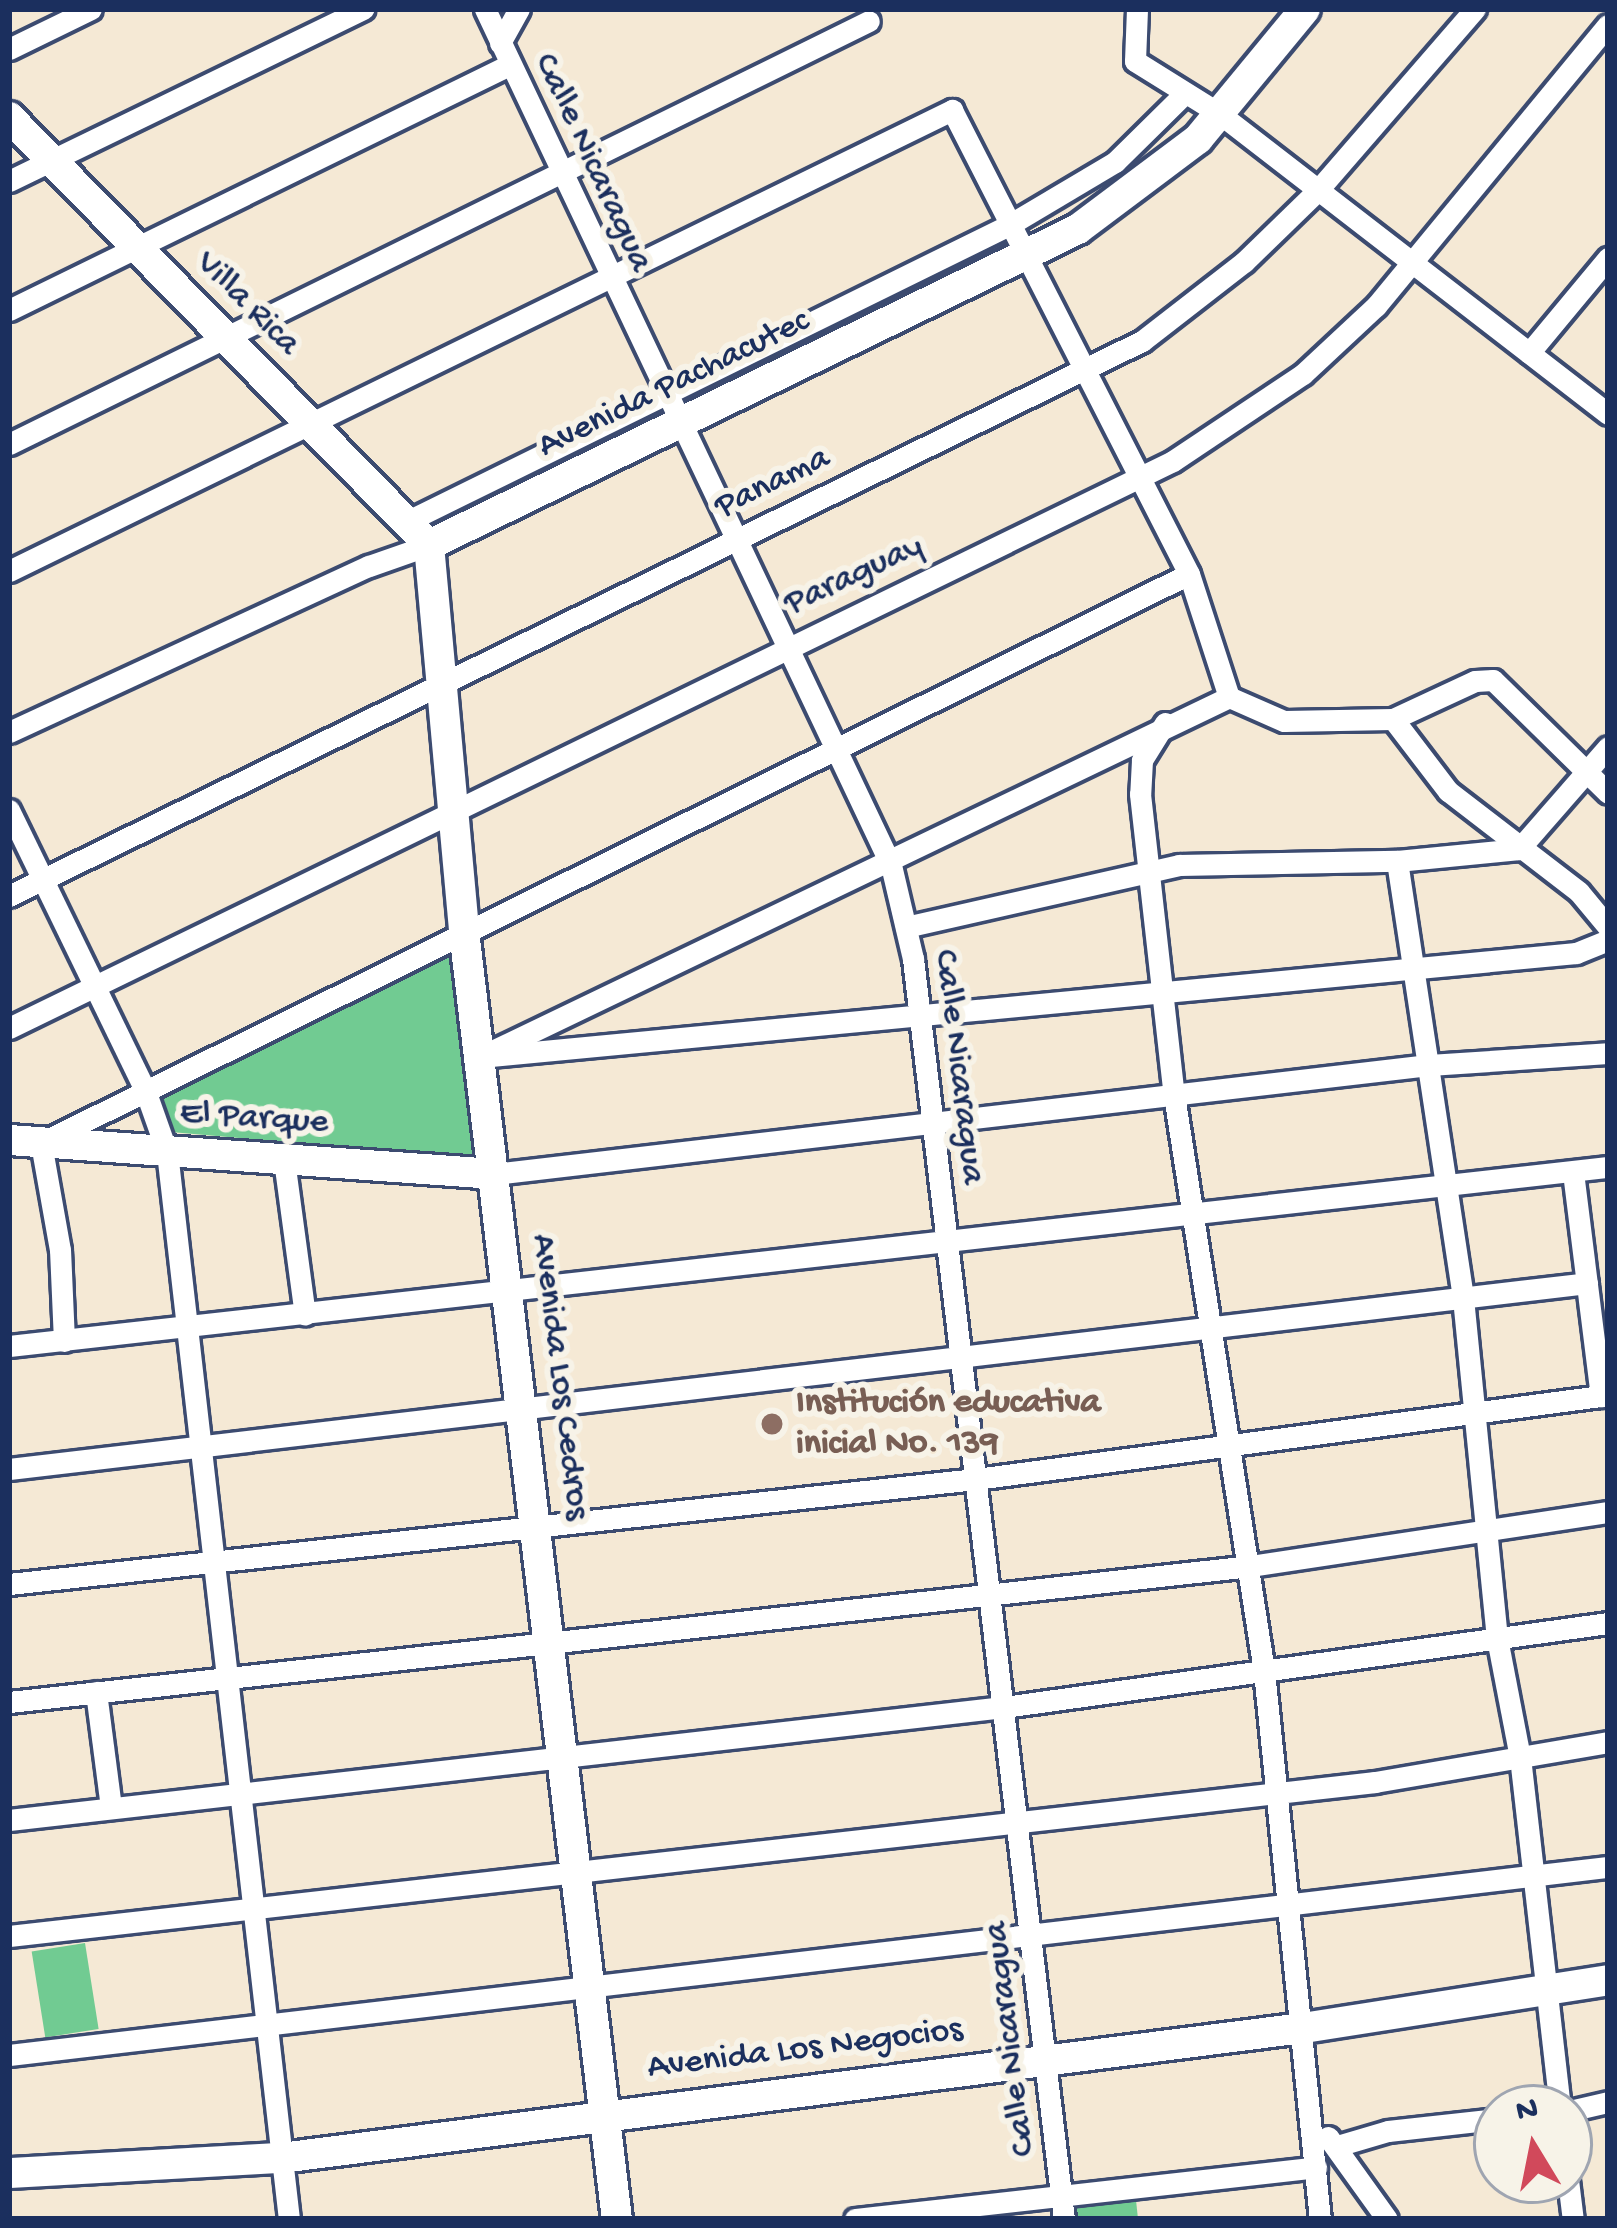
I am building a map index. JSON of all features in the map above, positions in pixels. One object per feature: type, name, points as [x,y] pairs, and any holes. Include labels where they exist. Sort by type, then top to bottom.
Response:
[{"type":"street","points":[[9,49],[92,9]]},
{"type":"street","points":[[9,181],[363,9]]},
{"type":"street","name":"Calle Nicaragua","points":[[485,9],[666,395],[840,747],[891,865],[906,927],[932,1125],[1064,2219]]},
{"type":"street","points":[[500,43],[519,9]]},
{"type":"street","points":[[1137,9],[1135,61],[1220,113],[1608,414]]},
{"type":"street","name":"Avenida Pachacutec","points":[[9,732],[369,566],[429,545],[1026,259],[1124,199],[1220,113],[1305,9]]},
{"type":"street","name":"Panama","points":[[9,896],[736,537],[1083,373],[1175,316],[1318,190],[1475,9]]},
{"type":"street","points":[[9,444],[869,21]]},
{"type":"street","name":"Paraguay","points":[[9,1028],[452,807],[1135,479],[1303,374],[1412,262],[1608,25]]},
{"type":"street","points":[[9,310],[509,65]]},
{"type":"street","name":"Avenida Pachacutec","points":[[406,522],[1009,225],[1115,162],[1185,94]]},
{"type":"street","points":[[9,571],[952,110],[1135,479],[1190,574],[1229,697]]},
{"type":"street","name":"Villa Rica","points":[[9,117],[429,545]]},
{"type":"street","points":[[1528,353],[1608,258]]},
{"type":"street","name":"Avenida Los Cedros","points":[[429,545],[464,931],[539,1523],[617,2219]]},
{"type":"street","points":[[64,1341],[60,1250],[40,1143],[1190,574]]},
{"type":"street","points":[[480,1057],[891,865],[1166,723],[1229,697],[1284,721],[1393,719],[1475,681],[1493,680],[1608,794]]},
{"type":"street","points":[[1393,719],[1448,791],[1579,892],[1608,927]]},
{"type":"street","points":[[1166,723],[1142,760],[1162,989],[1174,1095],[1264,1671],[1293,1907],[1320,2219]]},
{"type":"street","points":[[906,927],[1153,869],[1397,861],[1519,849],[1608,747]]},
{"type":"street","points":[[9,810],[145,1090],[167,1152],[289,2219]]},
{"type":"street","points":[[1397,861],[1477,1413],[1497,1638],[1520,1757],[1556,2084]]},
{"type":"street","points":[[480,1057],[916,1019],[1415,962],[1576,953],[1608,940]]},
{"type":"street","points":[[494,1174],[1429,1065],[1608,1053]]},
{"type":"street","name":"El Parque","points":[[9,1140],[494,1174]]},
{"type":"street","points":[[284,1160],[305,1315]]},
{"type":"street","points":[[9,1346],[1608,1167]]},
{"type":"street","points":[[9,1584],[976,1479],[1604,1396],[1573,1172]]},
{"type":"street","points":[[9,1469],[1586,1283]]},
{"type":"street","points":[[9,1702],[1250,1566],[1608,1512]]},
{"type":"street","points":[[9,1820],[1004,1707],[1608,1622]]},
{"type":"street","points":[[96,1692],[111,1808]]},
{"type":"street","points":[[9,1936],[1276,1792],[1608,1742]]},
{"type":"street","points":[[9,2055],[1033,1939],[1608,1867]]},
{"type":"street","name":"Avenida Los Negocios","points":[[9,2173],[281,2158],[1303,2028],[1546,1994],[1608,1980]]},
{"type":"street","points":[[1312,2120],[1337,2146],[1387,2219]]},
{"type":"street","points":[[1337,2146],[1388,2131],[1473,2122]]},
{"type":"street","points":[[855,2219],[1316,2167]]},
{"type":"green space","points":[[458,943],[481,1159],[171,1132],[157,1090]]},
{"type":"green space","points":[[85,1943],[99,2029],[45,2037],[32,1951]]},
{"type":"green space","points":[[1136,2200],[1138,2219],[1076,2219],[1074,2206]]},
{"type":"place","name":"Institución educativa inicial No. 139","points":[[772,1424]]}]
